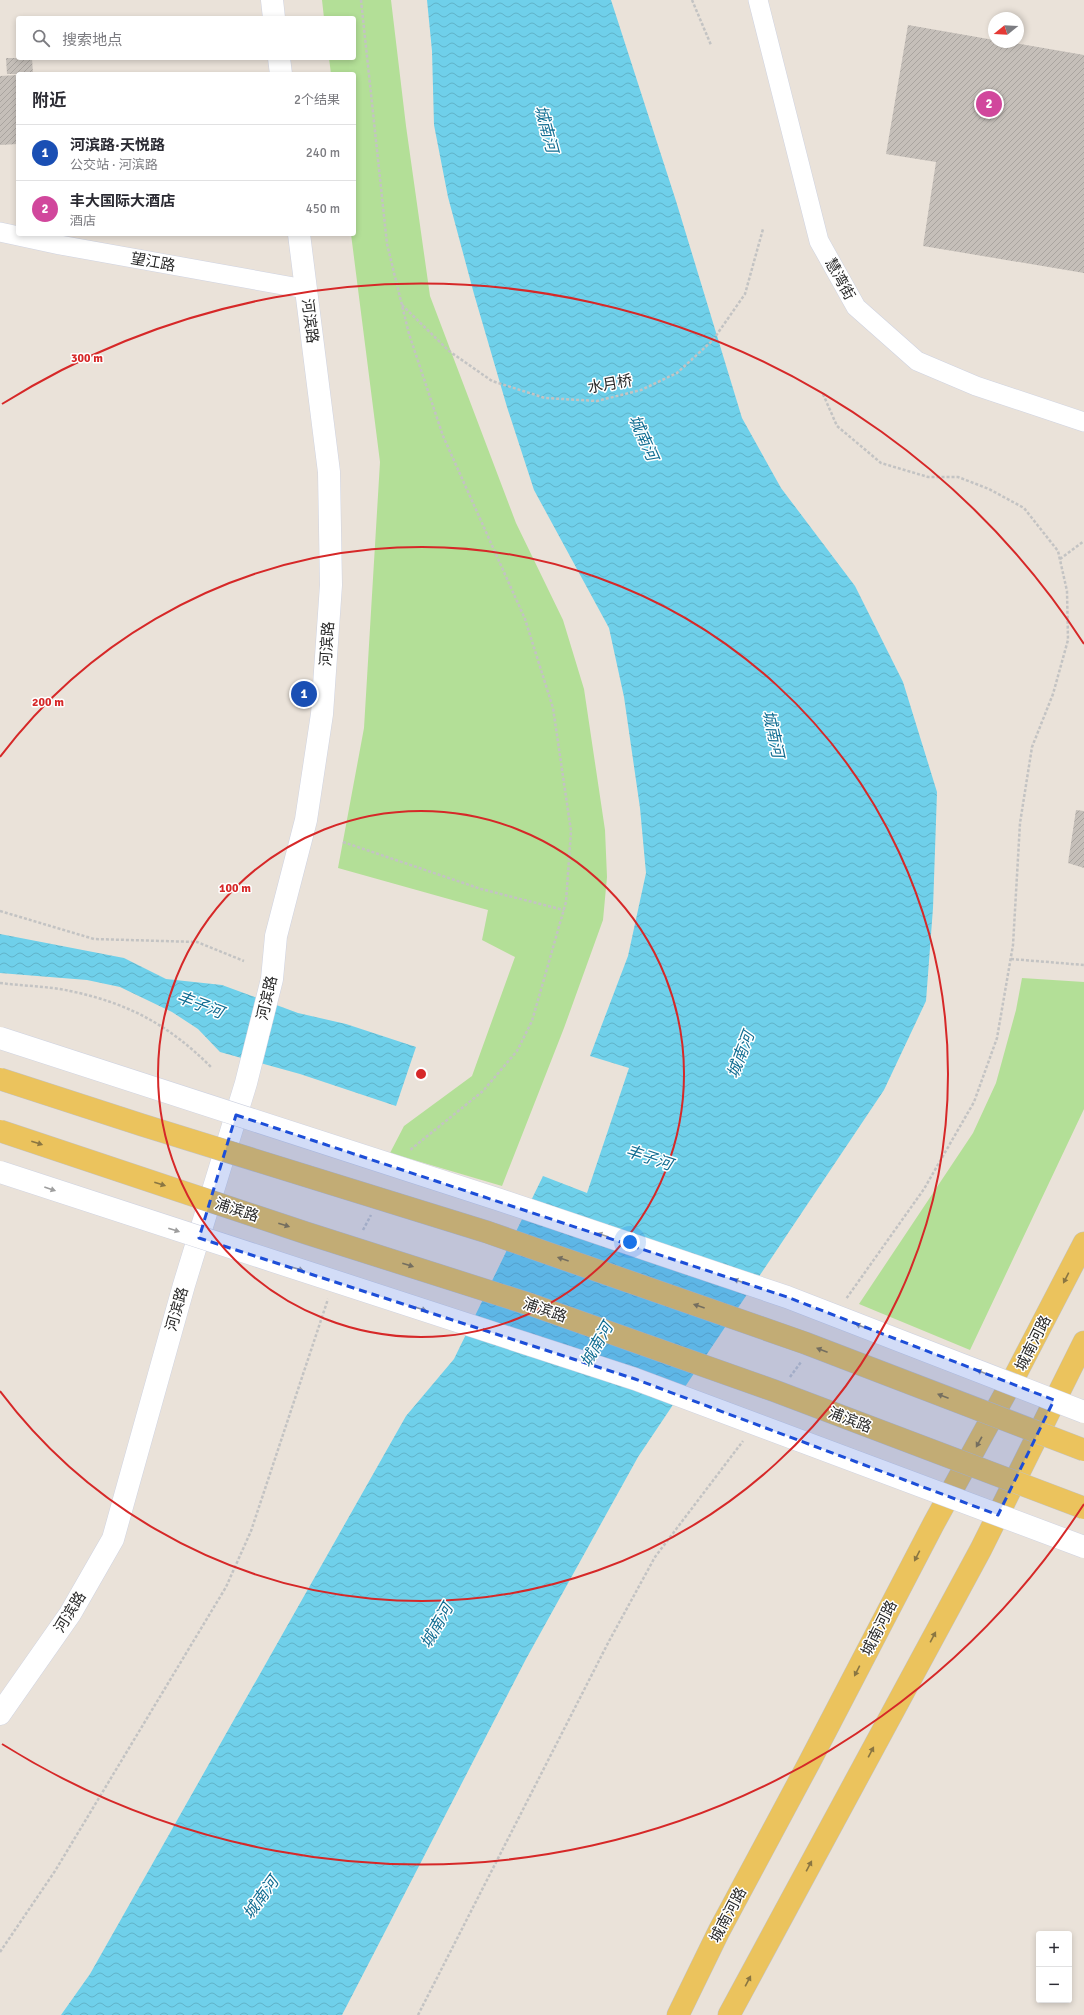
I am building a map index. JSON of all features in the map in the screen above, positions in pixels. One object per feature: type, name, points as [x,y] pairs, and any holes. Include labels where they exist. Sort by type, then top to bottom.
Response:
[{"type":"main road","points":[[0,1079],[142,1125],[487,1232],[805,1343],[1084,1450]]},
{"type":"main road","name":"浦滨路","points":[[0,1131],[306,1233],[532,1305],[775,1391],[1084,1508]]},
{"type":"main road","name":"城南河路","points":[[678,2015],[719,1931],[809,1763],[934,1523],[1018,1372],[1084,1243]]},
{"type":"main road","points":[[729,2015],[981,1549],[1084,1342]]},
{"type":"street","points":[[272,0],[274,16]]},
{"type":"street","name":"慧湾街","points":[[758,0],[819,241],[856,307],[917,361],[976,386],[1084,422]]},
{"type":"street","points":[[279,60],[281,72]]},
{"type":"street","name":"望江路","points":[[0,232],[16,235]]},
{"type":"street","name":"望江路","points":[[18,236],[60,245],[306,289]]},
{"type":"street","name":"河滨路","points":[[0,1714],[70,1614],[113,1538],[184,1285],[246,1083],[272,980],[276,936],[306,820],[322,714],[331,584],[329,472],[299,236]]},
{"type":"street","points":[[0,1038],[493,1198],[787,1297],[1084,1412]]},
{"type":"street","points":[[0,1172],[635,1379],[1084,1548]]},
{"type":"path","points":[[361,0],[387,244],[409,334],[443,436],[525,619],[553,708],[571,832],[566,902],[532,1021],[517,1051],[484,1090],[408,1151]]},
{"type":"path","points":[[692,0],[711,45]]},
{"type":"path","name":"水月桥","points":[[402,305],[449,351],[492,381],[545,398],[597,401],[641,390],[677,373],[713,340],[745,294],[763,229]]},
{"type":"path","points":[[823,394],[837,426],[881,463],[928,477],[958,477],[989,489],[1024,508],[1058,551],[1067,591],[1068,640],[1053,694],[1032,747],[1020,823],[1013,945],[996,1038],[974,1102],[924,1189],[843,1303]]},
{"type":"path","points":[[1060,559],[1084,541]]},
{"type":"path","points":[[343,842],[481,888],[564,910]]},
{"type":"path","points":[[0,911],[94,939],[197,942],[244,961]]},
{"type":"path","points":[[1011,960],[1084,965]]},
{"type":"path","points":[[0,983],[69,990],[122,1005],[153,1021],[188,1045],[211,1068]]},
{"type":"path","points":[[362,1232],[373,1211]]},
{"type":"path","points":[[0,1952],[55,1871],[226,1587],[251,1532],[330,1295]]},
{"type":"path","points":[[788,1379],[802,1360]]},
{"type":"path","points":[[418,2015],[608,1643],[655,1557],[746,1436]]},
{"type":"highlighted area","points":[[236,1115],[787,1297],[1054,1400],[998,1515],[635,1379],[199,1238]]},
{"type":"green space","points":[[322,0],[391,0],[406,126],[430,296],[516,523],[563,620],[584,689],[605,830],[607,877],[603,920],[564,1028],[502,1186],[390,1153],[404,1126],[472,1076],[515,957],[482,940],[488,910],[338,868],[364,728],[380,462],[351,236],[356,236],[356,72],[331,72],[329,60],[356,60],[356,16],[324,16]]},
{"type":"green space","points":[[1022,978],[1084,982],[1084,1109],[970,1350],[859,1304],[973,1133],[996,1083],[1016,1010]]},
{"type":"water","points":[[427,0],[611,0],[676,201],[742,418],[781,488],[855,586],[903,682],[937,792],[933,908],[926,1001],[884,1090],[638,1457],[526,1659],[342,2015],[61,2015],[90,1974],[406,1416],[454,1359],[543,1176],[587,1193],[629,1068],[590,1056],[628,956],[646,873],[640,808],[624,697],[609,628],[534,490],[507,407],[474,294],[448,197],[434,125],[432,51]]},
{"type":"water","name":"丰子河","points":[[0,934],[124,958],[166,979],[222,985],[298,1013],[346,1024],[416,1047],[396,1106],[300,1074],[220,1052],[198,1029],[172,1012],[120,987],[87,980],[0,973]]},
{"type":"building","points":[[908,25],[988,39],[988,48],[1024,48],[1024,45],[1084,55],[1084,273],[923,246],[936,162],[886,154]]},
{"type":"building","points":[[6,58],[16,58],[16,60],[32,60],[33,72],[16,72],[16,74],[7,74]]},
{"type":"building","points":[[16,75],[16,144],[0,145],[0,76]]},
{"type":"building","points":[[1076,810],[1084,811],[1084,868],[1068,863]]},
{"type":"place","name":"丰大国际大酒店","points":[[989,104]]},
{"type":"place","name":"河滨路·天悦路","points":[[304,694]]},
{"type":"water label","name":"城南河","points":[[546,129]]},
{"type":"water label","name":"城南河","points":[[643,438]]},
{"type":"water label","name":"城南河","points":[[773,734]]},
{"type":"water label","name":"城南河","points":[[741,1055]]},
{"type":"water label","name":"城南河","points":[[597,1345]]},
{"type":"water label","name":"城南河","points":[[437,1626]]},
{"type":"water label","name":"城南河","points":[[261,1898]]}]
